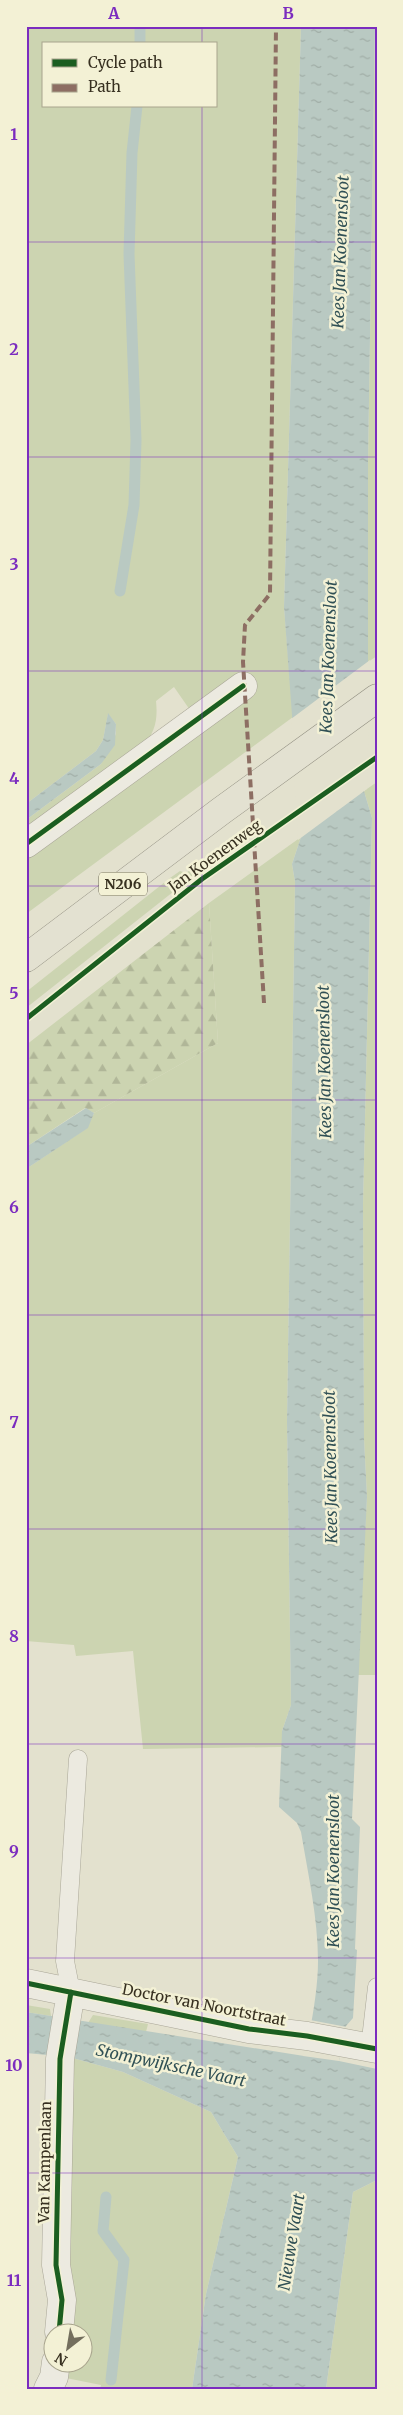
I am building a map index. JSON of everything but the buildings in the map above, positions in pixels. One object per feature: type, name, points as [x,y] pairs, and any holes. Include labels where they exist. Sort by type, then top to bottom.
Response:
[{"type":"main road","name":"N206","points":[[26,958],[221,811],[377,698]]},
{"type":"street","points":[[26,844],[243,686]]},
{"type":"street","name":"Doctor van Noortstraat","points":[[26,1983],[248,2029],[307,2036],[373,2048]]},
{"type":"street","name":"Van Kampenlaan","points":[[60,2322],[62,2300],[56,2265],[60,2059],[71,1992]]},
{"type":"street","points":[[48,2389],[55,2372]]},
{"type":"lane","points":[[71,1992],[65,1961],[78,1759]]},
{"type":"lane","points":[[373,2048],[377,1987]]},
{"type":"green space","points":[[26,26],[301,26],[284,607],[293,717],[26,914],[26,854],[190,710],[174,687],[156,701],[155,726],[143,747],[26,833],[26,820],[101,764],[116,734],[116,724],[108,714],[103,740],[96,751],[26,804]]},
{"type":"green space","points":[[375,26],[377,656],[368,662],[368,463]]},
{"type":"green space","points":[[377,782],[377,1675],[357,1675],[367,1497],[364,1438],[363,1205],[372,818],[364,791]]},
{"type":"green space","points":[[301,837],[292,864],[295,882],[287,1422],[291,1705],[282,1731],[282,1747],[143,1749],[133,1651],[76,1656],[74,1645],[26,1641],[26,1169],[87,1128],[94,1113],[218,1043],[209,903]]},
{"type":"green space","points":[[229,843],[230,847],[26,1008],[26,992],[170,878],[180,871],[186,873]]},
{"type":"green space","points":[[209,903],[218,1043],[94,1113],[85,1108],[26,1147],[26,1045]]},
{"type":"green space","points":[[26,2005],[50,2009],[51,2016],[26,2012]]},
{"type":"green space","points":[[93,2015],[148,2024],[146,2032],[88,2023]]},
{"type":"green space","points":[[69,2057],[123,2072],[211,2112],[238,2157],[206,2294],[192,2389],[100,2389],[101,2385],[66,2378],[66,2372],[92,2372],[92,2322],[68,2322]]},
{"type":"green space","points":[[377,2180],[377,2389],[326,2389],[353,2192]]},
{"type":"water","points":[[301,26],[375,26],[368,463],[368,662],[364,791],[372,818],[363,1205],[364,1438],[367,1497],[352,1819],[360,1827],[355,1949],[357,1950],[353,2018],[346,2026],[339,2061],[377,2069],[377,2180],[353,2192],[326,2389],[192,2389],[206,2294],[238,2157],[211,2112],[123,2072],[69,2057],[26,2053],[26,2012],[304,2056],[312,2022],[318,1972],[318,1945],[312,1896],[301,1832],[297,1823],[279,1807],[282,1731],[291,1705],[287,1422],[295,882],[292,864],[301,837],[284,607]]},
{"type":"water","points":[[108,713],[116,724],[115,745],[101,764],[26,820],[26,804],[96,751],[103,740]]},
{"type":"water","points":[[86,1108],[94,1113],[88,1128],[26,1169],[26,1147]]},
{"type":"pier","points":[[370,660],[367,789],[298,840],[291,719]]},
{"type":"pier","points":[[310,2020],[347,2027],[339,2061],[303,2056]]},
{"type":"waterway","points":[[140,26],[140,42]]},
{"type":"waterway","points":[[120,591],[134,505],[136,440],[129,254],[132,153],[137,108]]},
{"type":"waterway","points":[[106,2197],[103,2231],[124,2260],[111,2380]]},
{"type":"marked path","points":[[264,1003],[243,662],[245,625],[270,594],[276,26]]},
{"type":"cycle path","points":[[26,844],[243,686]]},
{"type":"cycle path","name":"Jan Koenenweg","points":[[26,1019],[202,879],[377,757]]},
{"type":"cycle path","points":[[26,1983],[249,2029],[307,2036],[377,2049]]},
{"type":"cycle path","points":[[60,2322],[62,2300],[56,2265],[60,2059],[71,1992]]},
{"type":"water label","name":"Kees Jan Koenensloot","points":[[340,252]]},
{"type":"water label","name":"Kees Jan Koenensloot","points":[[328,657]]},
{"type":"water label","name":"Kees Jan Koenensloot","points":[[324,1062]]},
{"type":"water label","name":"Kees Jan Koenensloot","points":[[330,1467]]},
{"type":"water label","name":"Kees Jan Koenensloot","points":[[333,1871]]},
{"type":"water label","name":"Stompwijksche Vaart","points":[[171,2065]]},
{"type":"water label","name":"Nieuwe Vaart","points":[[291,2242]]}]
